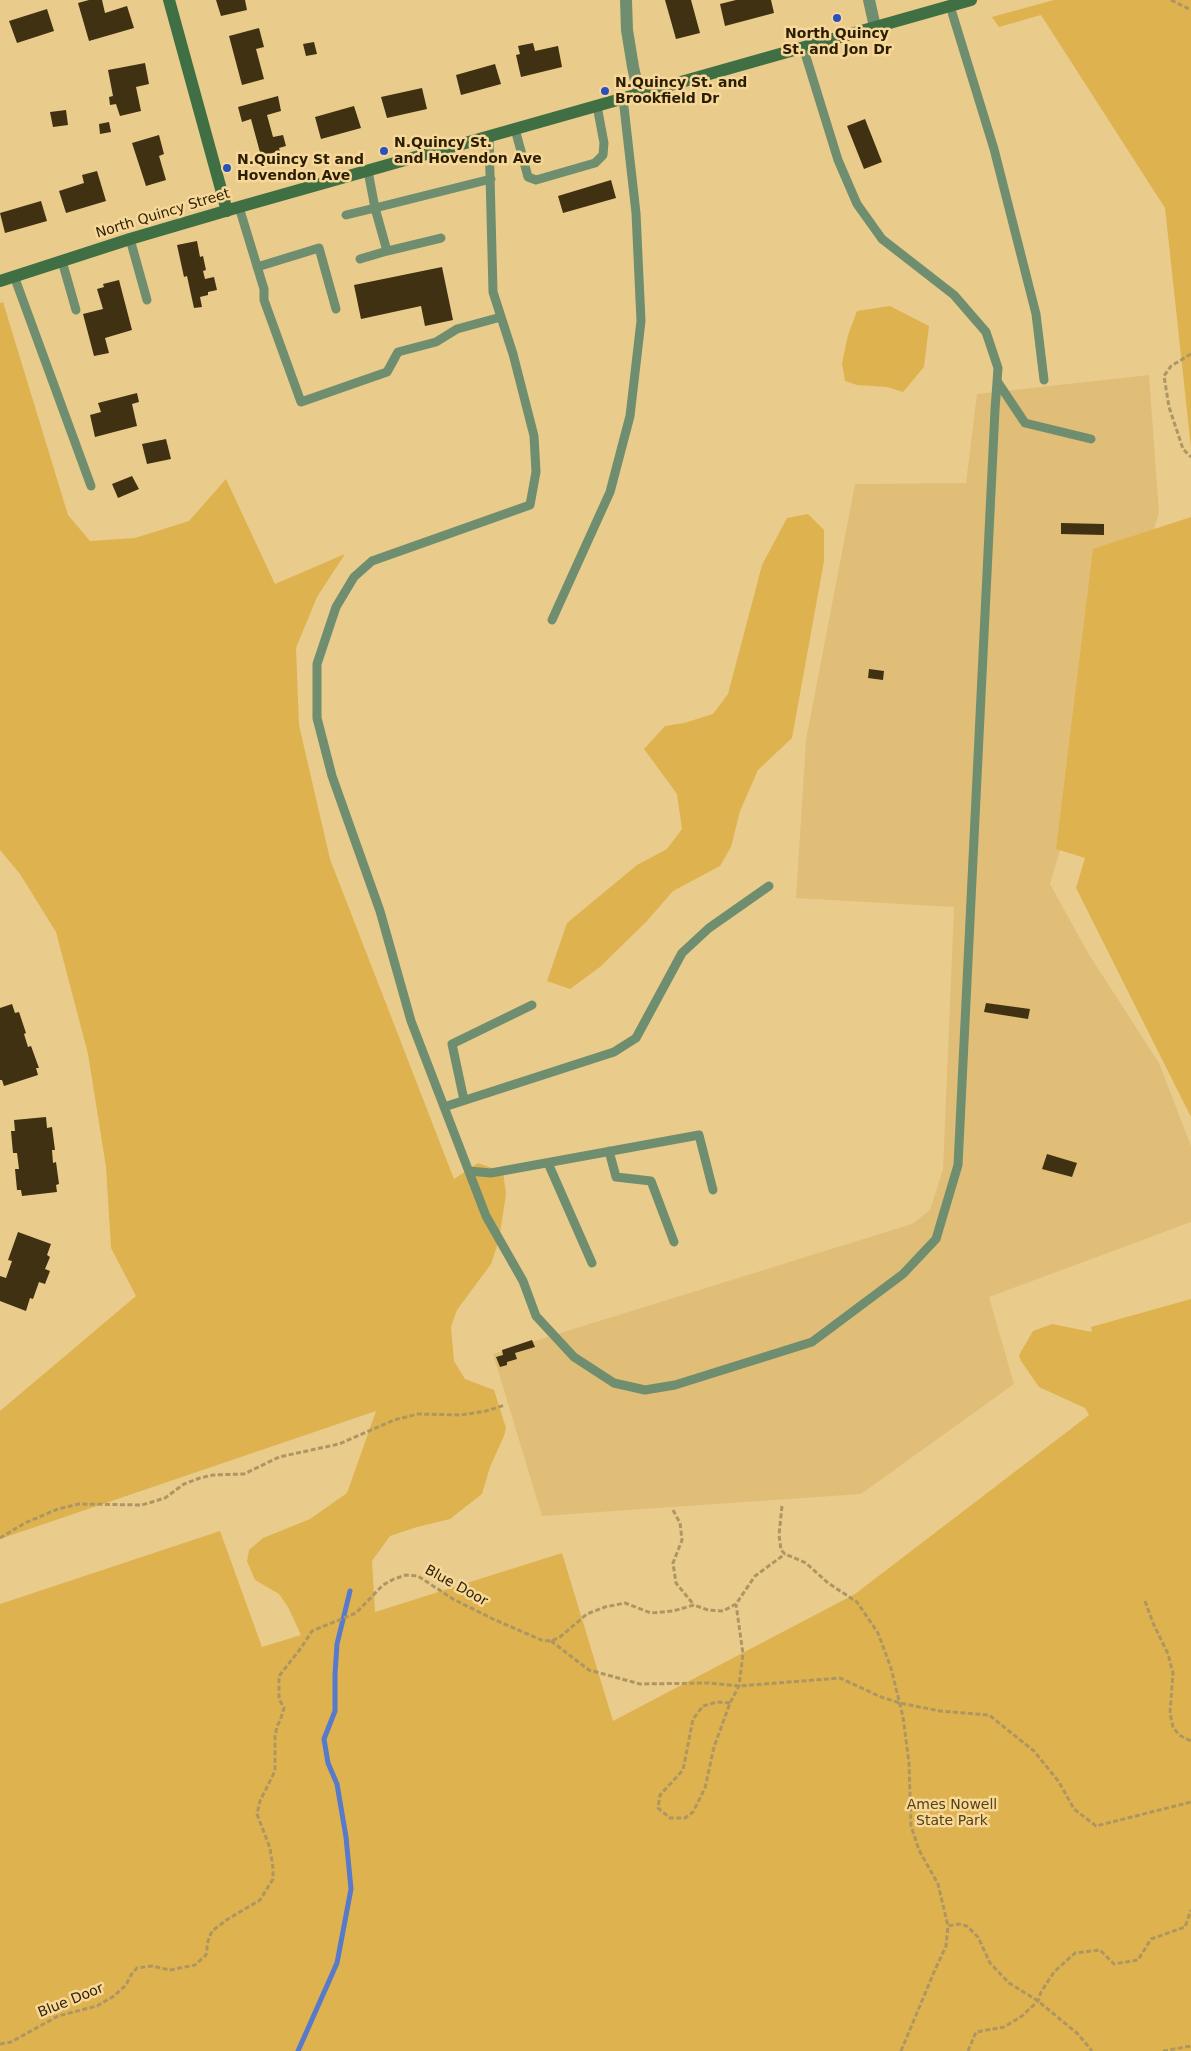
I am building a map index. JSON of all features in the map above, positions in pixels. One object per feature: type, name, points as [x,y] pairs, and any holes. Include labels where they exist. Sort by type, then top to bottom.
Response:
[{"type":"main road","points":[[169,0],[233,209]]},
{"type":"main road","name":"North Quincy Street","points":[[0,281],[130,239],[233,209],[971,0]]},
{"type":"street","points":[[626,0],[627,30],[639,94]]},
{"type":"street","points":[[869,0],[875,27]]},
{"type":"lane","points":[[950,6],[994,149],[1036,314],[1044,380]]},
{"type":"lane","points":[[489,136],[492,292],[513,354],[534,436],[536,472],[530,505],[372,561],[354,577],[336,607],[317,664],[317,718],[332,776],[380,911],[411,1021],[486,1216],[522,1281],[536,1316],[574,1357],[614,1383],[645,1390],[675,1385],[812,1342],[903,1274],[936,1239],[958,1166],[998,368],[986,332],[954,295],[882,239],[857,204],[838,160],[803,47]]},
{"type":"lane","points":[[552,620],[610,492],[630,416],[641,322],[636,213],[623,98]]},
{"type":"lane","points":[[515,129],[528,178],[536,180],[595,163],[603,155],[604,143],[597,106]]},
{"type":"lane","points":[[368,170],[375,208],[387,251]]},
{"type":"lane","points":[[346,215],[491,179]]},
{"type":"lane","points":[[233,209],[258,266],[264,289],[264,300],[301,402],[387,372],[398,352],[436,342],[457,329],[501,317]]},
{"type":"lane","points":[[360,258],[441,238]]},
{"type":"lane","points":[[130,239],[147,300]]},
{"type":"lane","points":[[258,266],[319,248],[336,309]]},
{"type":"lane","points":[[62,261],[76,310]]},
{"type":"lane","points":[[14,276],[91,486]]},
{"type":"lane","points":[[997,381],[1025,423],[1091,438]]},
{"type":"lane","points":[[444,1107],[614,1052],[636,1038],[682,953],[709,928],[769,886]]},
{"type":"lane","points":[[464,1100],[452,1044],[532,1005]]},
{"type":"lane","points":[[469,1171],[491,1173],[699,1135],[713,1190]]},
{"type":"lane","points":[[609,1151],[616,1177],[651,1182],[674,1242]]},
{"type":"lane","points":[[548,1162],[592,1263]]},
{"type":"path","points":[[1171,0],[1191,10]]},
{"type":"path","points":[[1191,354],[1171,366],[1164,376],[1169,407],[1183,449],[1191,457]]},
{"type":"path","points":[[0,1538],[25,1523],[58,1510],[79,1504],[142,1505],[165,1498],[184,1484],[200,1478],[244,1474],[279,1457],[339,1444],[394,1420],[418,1414],[461,1415],[486,1412],[505,1404]]},
{"type":"path","points":[[782,1506],[779,1535],[781,1550],[785,1554],[806,1563],[828,1583],[857,1602],[878,1633],[891,1668],[900,1703],[909,1764],[911,1826],[918,1850],[938,1884],[948,1926],[946,1946],[902,2051]]},
{"type":"path","points":[[673,1510],[680,1523],[682,1540],[673,1563],[676,1583],[694,1605],[708,1610],[723,1611],[736,1604],[755,1576],[785,1554]]},
{"type":"path","name":"Blue Door","points":[[0,2044],[11,2042],[58,2016],[97,2006],[114,1996],[126,1985],[137,1968],[152,1966],[170,1970],[195,1965],[206,1955],[212,1931],[260,1900],[273,1879],[270,1848],[256,1814],[260,1801],[275,1771],[275,1737],[284,1708],[280,1699],[279,1676],[302,1648],[312,1630],[356,1613],[370,1596],[394,1579],[418,1576],[453,1599],[493,1619],[541,1640],[552,1641]]},
{"type":"path","points":[[1145,1601],[1168,1654],[1173,1673],[1170,1713],[1173,1726],[1179,1735],[1191,1742]]},
{"type":"path","points":[[694,1605],[673,1611],[652,1613],[625,1603],[605,1606],[587,1614],[560,1637],[552,1641],[589,1670],[640,1684],[710,1683],[739,1686],[840,1678],[881,1698],[900,1703],[940,1711],[989,1715],[1034,1752],[1060,1782],[1074,1809],[1096,1826],[1191,1802]]},
{"type":"path","points":[[730,1703],[717,1702],[703,1706],[692,1719],[683,1770],[660,1795],[658,1808],[670,1818],[685,1818],[692,1812],[705,1788],[714,1747],[730,1703],[739,1686],[743,1654],[736,1604]]},
{"type":"path","points":[[968,2051],[976,2032],[1004,2027],[1022,2016],[1038,2001],[1041,1992],[1054,1972],[1075,1954],[1100,1950],[1114,1964],[1138,1960],[1151,1939],[1185,1927],[1191,1910]]},
{"type":"path","points":[[948,1926],[958,1924],[967,1926],[978,1937],[990,1963],[1009,1983],[1038,2001],[1078,2034],[1092,2051]]},
{"type":"path","points":[[1163,2051],[1191,2046]]},
{"type":"shaded area","points":[[1149,375],[1159,512],[1050,884],[1088,953],[1159,1063],[1191,1146],[1191,1222],[989,1297],[1014,1384],[861,1494],[542,1516],[493,1354],[912,1224],[930,1210],[943,1169],[954,907],[796,898],[806,740],[855,484],[966,483],[977,394]]},
{"type":"green space","points":[[1054,0],[1191,0],[1191,448],[1165,208],[1041,15],[999,27],[992,17]]},
{"type":"green space","name":"Ames Nowell State Park","points":[[3,302],[68,515],[90,541],[135,538],[189,521],[226,479],[275,584],[345,554],[317,597],[296,648],[299,725],[330,859],[454,1179],[478,1163],[503,1172],[506,1194],[499,1240],[491,1264],[457,1310],[451,1327],[454,1361],[465,1379],[494,1390],[506,1428],[504,1436],[490,1467],[482,1494],[450,1519],[390,1536],[372,1561],[375,1612],[562,1553],[613,1721],[855,1594],[1089,1415],[1085,1408],[1039,1387],[1021,1361],[1019,1355],[1033,1331],[1052,1324],[1092,1332],[1091,1327],[1191,1299],[1191,2051],[0,2051],[0,1604],[220,1531],[262,1647],[301,1635],[288,1607],[279,1594],[255,1580],[247,1561],[249,1550],[263,1538],[310,1519],[347,1493],[376,1411],[0,1539],[0,1411],[136,1296],[111,1248],[106,1167],[88,1054],[56,932],[20,874],[0,850],[0,303]]},
{"type":"green space","points":[[890,306],[929,326],[924,367],[903,392],[887,387],[857,385],[845,381],[842,363],[848,335],[857,311]]},
{"type":"green space","points":[[808,514],[824,530],[824,561],[792,738],[758,770],[740,811],[731,847],[720,866],[673,891],[647,921],[600,967],[570,989],[547,981],[567,923],[637,865],[667,849],[682,829],[677,794],[644,749],[665,726],[684,723],[713,714],[728,694],[762,565],[787,518]]},
{"type":"green space","points":[[1191,517],[1191,1117],[1076,888],[1085,858],[1056,849],[1093,549]]},
{"type":"building","points":[[89,0],[102,0],[105,13],[127,6],[134,28],[89,41],[78,3]]},
{"type":"building","points":[[216,0],[245,0],[247,10],[221,16]]},
{"type":"building","points":[[665,0],[691,0],[700,33],[676,39]]},
{"type":"building","points":[[736,0],[771,0],[774,13],[725,26],[720,4]]},
{"type":"building","points":[[47,9],[54,31],[17,43],[9,21]]},
{"type":"building","points":[[259,28],[264,47],[256,49],[264,79],[242,85],[229,36]]},
{"type":"building","points":[[314,42],[317,54],[306,56],[303,44]]},
{"type":"building","points":[[533,43],[535,51],[558,46],[562,67],[521,77],[516,55],[520,54],[518,46]]},
{"type":"building","points":[[145,63],[149,84],[136,87],[141,111],[120,116],[116,104],[110,105],[109,97],[113,96],[108,70]]},
{"type":"building","points":[[495,64],[501,84],[461,95],[456,75]]},
{"type":"building","points":[[422,88],[427,109],[387,118],[381,97]]},
{"type":"building","points":[[278,96],[281,111],[267,115],[273,137],[283,135],[286,146],[279,148],[280,151],[261,156],[251,119],[242,122],[238,107]]},
{"type":"building","points":[[354,106],[361,128],[321,139],[315,117]]},
{"type":"building","points":[[66,110],[68,125],[53,127],[50,112]]},
{"type":"building","points":[[865,119],[882,162],[864,169],[847,126]]},
{"type":"building","points":[[109,122],[111,132],[100,134],[99,124]]},
{"type":"building","points":[[159,135],[164,154],[159,156],[166,180],[146,186],[132,143]]},
{"type":"building","points":[[97,171],[106,201],[66,213],[59,191],[84,183],[82,175]]},
{"type":"building","points":[[611,180],[616,198],[563,213],[558,196]]},
{"type":"building","points":[[41,201],[47,221],[5,233],[0,213]]},
{"type":"building","points":[[197,241],[200,257],[203,256],[206,270],[203,271],[205,279],[214,277],[217,290],[208,292],[208,295],[200,297],[202,307],[194,308],[187,276],[184,277],[177,245]]},
{"type":"building","points":[[442,267],[453,320],[425,326],[421,306],[361,319],[354,285]]},
{"type":"building","points":[[119,280],[132,330],[105,338],[109,353],[94,356],[83,314],[103,309],[97,289],[104,287],[103,284]]},
{"type":"building","points":[[137,393],[139,402],[132,404],[137,426],[95,437],[90,415],[101,412],[98,403]]},
{"type":"building","points":[[166,439],[171,459],[147,464],[142,444]]},
{"type":"building","points":[[132,476],[139,489],[118,498],[112,484]]},
{"type":"building","points":[[1061,523],[1104,524],[1104,535],[1061,534]]},
{"type":"building","points":[[869,669],[884,671],[883,680],[868,678]]},
{"type":"building","points":[[986,1003],[1030,1009],[1028,1019],[984,1012]]},
{"type":"building","points":[[12,1004],[15,1013],[19,1012],[26,1033],[24,1034],[28,1047],[31,1046],[39,1068],[36,1068],[38,1075],[4,1086],[2,1080],[0,1080],[0,1008]]},
{"type":"building","points":[[46,1117],[47,1128],[52,1127],[55,1150],[52,1150],[53,1163],[56,1162],[59,1184],[56,1185],[57,1192],[22,1196],[21,1190],[17,1190],[15,1169],[19,1169],[17,1153],[13,1153],[11,1131],[15,1131],[14,1120]]},
{"type":"building","points":[[1047,1154],[1077,1163],[1072,1177],[1042,1169]]},
{"type":"building","points":[[18,1232],[51,1244],[47,1255],[50,1257],[45,1269],[50,1271],[45,1284],[39,1282],[33,1299],[30,1298],[26,1311],[0,1301],[0,1276],[6,1278],[12,1261],[8,1260]]},
{"type":"building","points":[[532,1340],[535,1347],[515,1353],[517,1359],[507,1362],[507,1365],[500,1367],[496,1357],[503,1355],[502,1350]]},
{"type":"waterway","points":[[298,2051],[337,1963],[351,1889],[346,1837],[337,1784],[328,1763],[324,1739],[335,1711],[337,1644],[350,1591]]},
{"type":"place","name":"North Quincy St. and Jon Dr","points":[[837,18]]},
{"type":"place","name":"N.Quincy St. and Brookfield Dr","points":[[605,91]]},
{"type":"place","name":"N.Quincy St. and Hovendon Ave","points":[[384,151]]},
{"type":"place","name":"N.Quincy St and Hovendon Ave","points":[[227,168]]}]
